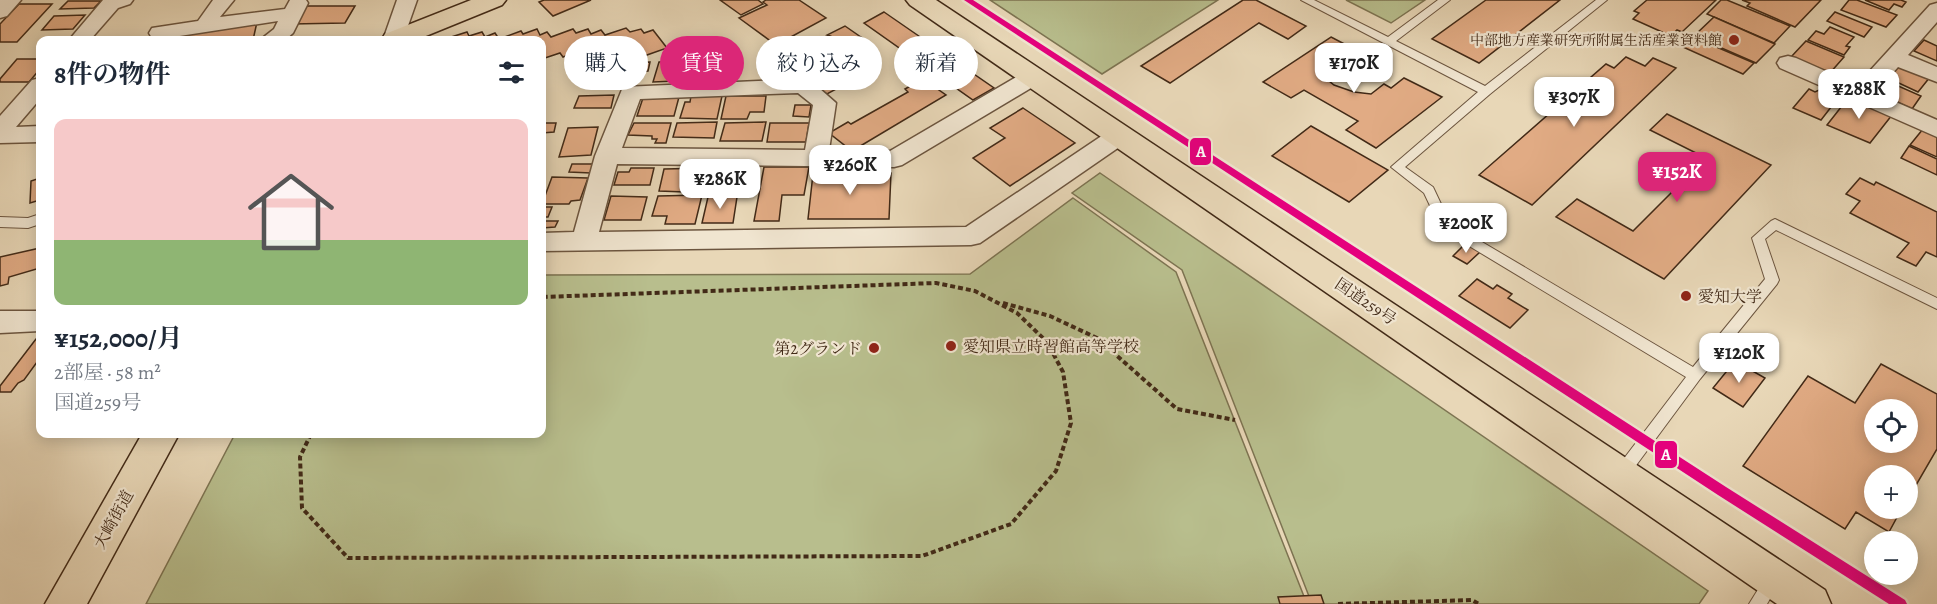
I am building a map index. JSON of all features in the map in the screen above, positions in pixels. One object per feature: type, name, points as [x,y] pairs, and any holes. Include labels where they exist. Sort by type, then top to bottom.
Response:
[{"type":"main road","points":[[404,36],[493,0]]},
{"type":"main road","name":"国道259号","points":[[919,0],[1621,474],[1766,591],[1811,604]]},
{"type":"main road","name":"大崎街道","points":[[65,604],[159,438]]},
{"type":"street","points":[[0,12],[11,0]]},
{"type":"street","points":[[83,36],[111,4],[123,0]]},
{"type":"street","points":[[208,25],[209,17],[224,0]]},
{"type":"street","points":[[395,36],[407,0]]},
{"type":"street","points":[[160,33],[272,15],[295,7]]},
{"type":"street","points":[[277,36],[282,33],[295,7]]},
{"type":"street","points":[[1861,95],[1937,9]]},
{"type":"street","points":[[1894,57],[1937,75]]},
{"type":"street","points":[[1788,63],[1937,129]]},
{"type":"street","points":[[607,156],[894,159],[1033,77]]},
{"type":"street","points":[[584,241],[607,156],[631,93],[802,86],[825,103],[816,157]]},
{"type":"street","points":[[0,133],[36,90]]},
{"type":"street","points":[[0,133],[36,134]]},
{"type":"street","points":[[546,242],[971,236],[1120,135]]},
{"type":"street","points":[[0,322],[36,321]]},
{"type":"lane","points":[[1306,0],[1486,91]]},
{"type":"lane","points":[[1389,42],[1445,0]]},
{"type":"lane","points":[[1602,0],[1486,91],[1397,167],[1429,190],[1445,226],[1695,375]]},
{"type":"lane","points":[[0,222],[28,223],[36,220]]},
{"type":"lane","points":[[1621,474],[1695,375],[1772,280],[1758,238],[1775,224],[1937,304]]},
{"type":"path","points":[[309,438],[300,457],[302,508],[348,558],[922,556],[1011,524],[1056,471],[1071,423],[1063,372],[1047,342],[1017,313],[975,291],[936,283],[546,297]]},
{"type":"path","points":[[994,301],[1050,316],[1097,338],[1177,409],[1234,420]]},
{"type":"path","points":[[1338,604],[1472,600],[1479,604]]},
{"type":"green space","points":[[990,0],[1218,0],[1102,74]]},
{"type":"green space","points":[[1346,0],[1425,0],[1391,23]]},
{"type":"green space","points":[[1100,173],[1708,591],[1699,604],[1312,604],[1182,270],[1072,193]]},
{"type":"green space","name":"第2グランド","points":[[1073,198],[1176,272],[1307,604],[146,604],[233,438],[546,438],[546,275],[970,274]]},
{"type":"building","points":[[544,0],[591,0],[553,16],[539,2]]},
{"type":"building","points":[[720,0],[758,0],[763,4],[741,15]]},
{"type":"building","points":[[766,0],[799,0],[826,18],[793,36],[764,36],[739,18],[767,5],[763,2]]},
{"type":"building","points":[[1243,0],[1256,0],[1306,26],[1288,39],[1259,23],[1170,83],[1141,66]]},
{"type":"building","points":[[1486,0],[1560,0],[1479,63],[1432,39]]},
{"type":"building","points":[[1647,0],[1716,0],[1682,32],[1677,30],[1671,36],[1633,19],[1639,13],[1634,11]]},
{"type":"building","points":[[1721,0],[1727,0],[1790,26],[1774,43],[1707,14]]},
{"type":"building","points":[[1742,0],[1821,0],[1795,27],[1747,6],[1750,3]]},
{"type":"building","points":[[1849,0],[1857,0],[1897,15],[1886,27],[1841,10]]},
{"type":"building","points":[[1865,0],[1906,2],[1902,7],[1894,4],[1889,10]]},
{"type":"building","points":[[68,1],[101,1],[94,8],[60,9]]},
{"type":"building","points":[[19,4],[52,4],[17,42],[0,42],[0,24]]},
{"type":"building","points":[[303,6],[355,6],[345,23],[292,24]]},
{"type":"building","points":[[884,12],[919,36],[894,36],[894,44],[864,23]]},
{"type":"building","points":[[1835,12],[1872,27],[1864,37],[1827,21]]},
{"type":"building","points":[[85,15],[73,29],[42,30],[54,16]]},
{"type":"building","name":"中部地方産業研究所附属生活産業資料館","points":[[1714,17],[1775,44],[1756,63],[1694,36]]},
{"type":"building","points":[[257,22],[254,36],[170,36]]},
{"type":"building","points":[[845,26],[859,36],[830,36],[827,35]]},
{"type":"building","points":[[1830,27],[1854,37],[1846,46],[1850,47],[1844,55],[1808,40],[1816,31],[1824,34]]},
{"type":"building","points":[[626,28],[630,32],[641,29],[644,33],[653,30],[660,39],[660,50],[648,55],[648,36],[564,36],[564,57],[560,53],[546,58],[546,36],[507,36],[537,29],[540,35],[547,32],[551,37],[573,29],[576,33],[588,29],[591,34],[601,30],[605,35]]},
{"type":"building","points":[[467,32],[469,36],[454,36]]},
{"type":"building","points":[[482,32],[484,36],[469,36]]},
{"type":"building","points":[[1331,37],[1358,51],[1323,76],[1334,85],[1354,92],[1371,94],[1384,84],[1391,88],[1404,78],[1442,97],[1376,148],[1346,130],[1358,121],[1304,90],[1291,98],[1263,82]]},
{"type":"building","points":[[1693,37],[1754,63],[1743,74],[1683,47]]},
{"type":"building","points":[[1924,40],[1937,46],[1937,61],[1914,51]]},
{"type":"building","points":[[1806,41],[1844,57],[1829,74],[1791,57]]},
{"type":"building","points":[[1626,57],[1645,66],[1653,58],[1676,68],[1532,205],[1479,175],[1606,64],[1614,68]]},
{"type":"building","points":[[17,59],[36,59],[36,74],[29,82],[0,82]]},
{"type":"building","points":[[659,62],[660,82],[653,82]]},
{"type":"building","points":[[1900,65],[1930,77],[1918,92],[1888,78]]},
{"type":"building","points":[[978,77],[994,88],[973,100],[959,90],[978,90]]},
{"type":"building","points":[[1887,81],[1921,96],[1912,109],[1877,93]]},
{"type":"building","points":[[1809,89],[1830,94],[1826,98],[1835,102],[1821,120],[1793,108]]},
{"type":"building","points":[[821,90],[834,90],[827,94]]},
{"type":"building","points":[[906,90],[939,90],[946,95],[852,151],[829,133],[848,122],[851,124],[908,92]]},
{"type":"building","points":[[614,95],[611,108],[574,108],[579,96]]},
{"type":"building","points":[[691,96],[722,96],[717,119],[680,118],[685,102],[690,102]]},
{"type":"building","points":[[726,96],[766,96],[764,112],[750,112],[747,119],[721,119]]},
{"type":"building","points":[[679,97],[674,116],[637,116],[643,98]]},
{"type":"building","points":[[1849,97],[1892,115],[1870,143],[1827,125]]},
{"type":"building","points":[[795,105],[811,105],[809,117],[793,116]]},
{"type":"building","points":[[1023,108],[1075,143],[1010,186],[973,158],[1005,138],[990,128]]},
{"type":"building","points":[[1667,114],[1771,165],[1664,279],[1556,217],[1577,199],[1633,231],[1706,158],[1650,130]]},
{"type":"building","points":[[717,122],[714,138],[673,137],[677,123]]},
{"type":"building","points":[[766,122],[762,141],[720,141],[725,123]]},
{"type":"building","points":[[546,123],[556,123],[554,132],[546,133]]},
{"type":"building","points":[[634,123],[671,123],[666,143],[655,143],[657,139],[652,139],[652,136],[628,135]]},
{"type":"building","points":[[770,123],[809,123],[806,142],[767,142]]},
{"type":"building","points":[[1311,126],[1388,170],[1349,202],[1272,156]]},
{"type":"building","points":[[598,127],[591,155],[559,157],[568,128]]},
{"type":"building","points":[[1923,129],[1937,135],[1937,157],[1910,145]]},
{"type":"building","points":[[1909,146],[1937,159],[1937,175],[1901,158]]},
{"type":"building","points":[[572,164],[593,164],[591,173],[569,172]]},
{"type":"building","points":[[714,167],[759,169],[757,184],[728,184],[726,193],[709,193]]},
{"type":"building","points":[[764,167],[809,167],[804,195],[782,195],[779,221],[754,221]]},
{"type":"building","points":[[631,168],[654,168],[650,185],[614,185],[618,172],[629,172]]},
{"type":"building","points":[[709,168],[704,193],[693,192],[696,179],[689,178],[685,192],[659,191],[664,169]]},
{"type":"building","points":[[891,173],[889,219],[808,219],[813,174]]},
{"type":"building","points":[[552,177],[588,178],[580,200],[571,201],[569,204],[546,204],[546,193]]},
{"type":"building","points":[[1860,178],[1874,185],[1876,182],[1937,212],[1937,257],[1926,252],[1916,266],[1897,257],[1909,243],[1850,213],[1860,201],[1846,194]]},
{"type":"building","points":[[36,179],[36,201],[30,203],[31,181]]},
{"type":"building","points":[[702,195],[695,224],[665,224],[667,216],[652,216],[658,196]]},
{"type":"building","points":[[611,196],[647,197],[641,220],[604,220]]},
{"type":"building","points":[[708,197],[737,197],[733,223],[702,223]]},
{"type":"building","points":[[546,207],[552,207],[546,217]]},
{"type":"building","points":[[546,221],[558,221],[555,227],[546,228]]},
{"type":"building","points":[[1466,243],[1480,252],[1467,264],[1453,256]]},
{"type":"building","points":[[36,249],[36,269],[9,277],[8,284],[0,286],[0,257]]},
{"type":"building","points":[[1477,279],[1493,289],[1497,285],[1512,294],[1508,298],[1528,310],[1510,328],[1459,296]]},
{"type":"building","points":[[36,339],[36,364],[24,380],[18,383],[11,392],[0,392],[0,386]]},
{"type":"building","points":[[1735,361],[1765,378],[1743,407],[1713,388]]},
{"type":"building","points":[[1881,364],[1937,394],[1937,449],[1918,482],[1918,465],[1864,465],[1864,517],[1856,512],[1845,529],[1743,466],[1808,376],[1855,403]]},
{"type":"building","points":[[1868,519],[1896,519],[1887,531]]},
{"type":"building","points":[[1321,595],[1324,604],[1280,604],[1278,597]]},
{"type":"transit line","name":"A","points":[[968,0],[1722,491],[1900,604]]},
{"type":"place","name":"中部地方産業研究所附属生活産業資料館","points":[[1734,40]]},
{"type":"place","name":"愛知大学","points":[[1686,296]]},
{"type":"place","name":"愛知県立時習館高等学校","points":[[951,346]]},
{"type":"place","name":"第2グランド","points":[[874,348]]}]
